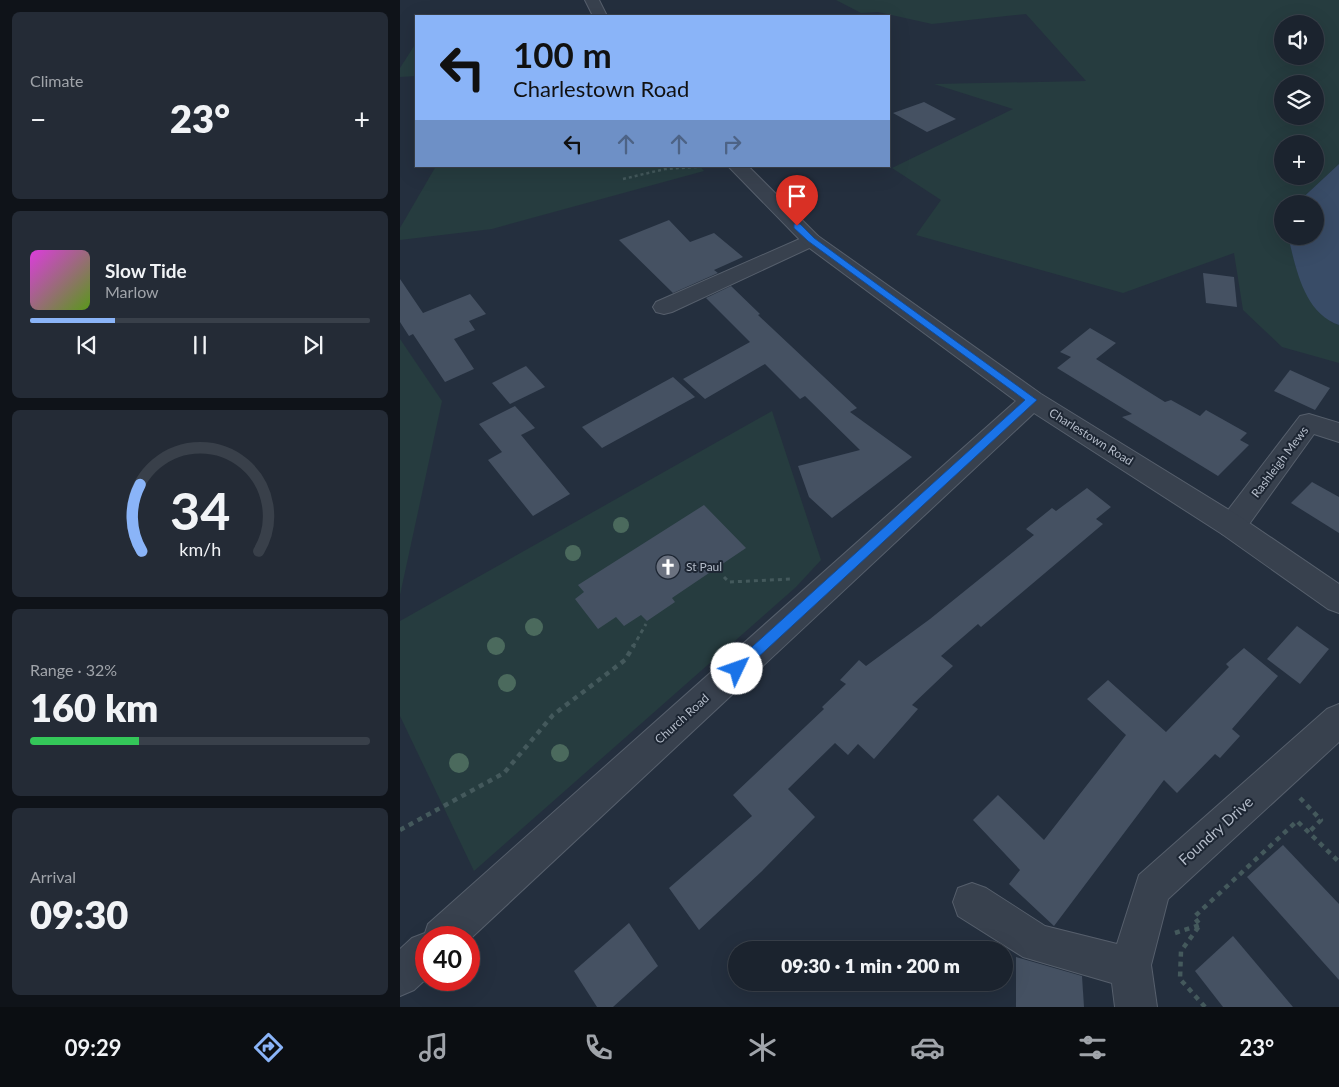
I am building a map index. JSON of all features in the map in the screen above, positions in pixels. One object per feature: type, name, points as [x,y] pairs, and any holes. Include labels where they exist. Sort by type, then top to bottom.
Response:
[{"type":"street","points":[[592,0],[600,15]]},
{"type":"street","name":"Charlestown Road","points":[[738,167],[811,240],[1032,400],[1232,526],[1339,600]]},
{"type":"street","points":[[664,306],[811,240]]},
{"type":"street","name":"Church Road","points":[[455,926],[1032,400]]},
{"type":"street","name":"Rashleigh Mews","points":[[1232,526],[1309,423],[1339,433]]},
{"type":"street","name":"Foundry Drive","points":[[1136,1007],[1132,987],[1131,965],[1152,888],[1339,720]]},
{"type":"street","points":[[972,902],[1037,943],[1114,964],[1131,965]]},
{"type":"street","points":[[400,976],[415,962]]},
{"type":"path","points":[[623,179],[665,169],[696,167]]},
{"type":"path","points":[[724,577],[729,582],[804,578],[825,589]]},
{"type":"path","points":[[400,830],[504,773],[553,715],[625,660],[646,624]]},
{"type":"path","points":[[1277,775],[1321,820],[1309,832]]},
{"type":"path","points":[[1205,1007],[1180,978],[1181,952],[1200,925],[1194,917],[1297,821],[1339,862]]},
{"type":"green space","points":[[836,0],[1339,0],[1339,164],[1324,178],[1324,135],[1274,135],[1274,185],[1316,185],[1306,195],[1274,195],[1274,245],[1290,245],[1298,274],[1331,322],[1339,325],[1339,363],[1282,347],[1243,310],[1234,253],[1123,293],[916,235],[941,200],[892,168],[1013,109],[934,84],[1086,81],[1026,14],[932,24],[878,12],[861,13]]},
{"type":"green space","points":[[415,45],[415,76],[400,77],[400,68]]},
{"type":"green space","points":[[435,167],[701,167],[704,171],[492,229],[400,240],[400,228]]},
{"type":"green space","points":[[400,339],[442,401],[400,595]]},
{"type":"green space","points":[[772,411],[821,560],[796,587],[474,871],[400,716],[400,621]]},
{"type":"water","points":[[1339,164],[1339,325],[1317,311],[1310,300],[1298,275],[1290,245],[1324,245],[1324,195],[1306,195],[1316,185],[1324,185],[1324,178]]},
{"type":"building","points":[[924,102],[956,119],[927,132],[893,113]]},
{"type":"building","points":[[669,220],[690,242],[714,233],[743,257],[714,270],[718,273],[673,293],[619,240]]},
{"type":"building","points":[[1203,273],[1234,277],[1237,307],[1206,303]]},
{"type":"building","points":[[400,279],[423,313],[470,294],[486,314],[469,321],[475,330],[454,339],[474,369],[445,382],[413,334],[409,336],[400,322]]},
{"type":"building","points":[[731,286],[760,314],[758,315],[857,408],[850,412],[912,457],[832,518],[809,497],[798,466],[860,450],[805,396],[800,399],[765,364],[705,399],[683,379],[750,342],[706,298]]},
{"type":"building","points":[[1090,328],[1116,343],[1096,359],[1165,402],[1171,400],[1200,416],[1206,410],[1247,433],[1240,440],[1249,445],[1218,476],[1122,417],[1132,414],[1057,368],[1071,357],[1060,352]]},
{"type":"building","points":[[526,366],[545,387],[510,404],[492,383]]},
{"type":"building","points":[[1290,370],[1330,388],[1315,410],[1274,391]]},
{"type":"building","points":[[673,377],[695,397],[602,448],[582,427]]},
{"type":"building","points":[[515,406],[535,428],[521,435],[570,494],[533,516],[488,460],[502,452],[479,424]]},
{"type":"building","points":[[1312,482],[1339,497],[1339,533],[1291,503]]},
{"type":"building","points":[[1087,488],[1111,507],[1096,519],[1103,524],[981,627],[978,624],[941,656],[953,666],[912,705],[918,709],[874,759],[858,744],[848,755],[835,743],[788,789],[815,817],[761,872],[699,930],[669,888],[752,816],[733,795],[824,709],[822,707],[846,684],[840,680],[859,660],[866,666],[930,619],[1034,535],[1026,529],[1052,508],[1056,511]]},
{"type":"building","name":"St Paul","points":[[704,505],[746,548],[672,598],[675,602],[647,621],[641,615],[624,626],[616,617],[598,629],[575,599],[584,592],[578,585]]},
{"type":"building","points":[[1297,626],[1329,649],[1300,684],[1267,659]]},
{"type":"building","points":[[1244,648],[1278,676],[1232,729],[1240,736],[1220,758],[1215,754],[1177,793],[1164,780],[1054,926],[1009,884],[1020,870],[973,820],[998,795],[1044,840],[1126,735],[1087,699],[1108,680],[1166,732],[1229,667],[1226,664]]},
{"type":"building","points":[[1283,845],[1339,904],[1339,980],[1247,877]]},
{"type":"building","points":[[629,923],[658,966],[613,1007],[597,1007],[574,971]]},
{"type":"building","points":[[1233,936],[1293,1007],[1223,1007],[1195,971]]},
{"type":"building","points":[[1016,957],[1082,976],[1084,1007],[1016,1007]]},
{"type":"place","name":"St Paul","points":[[668,567]]},
{"type":"route","points":[[737,669],[1032,400],[811,240],[797,226]]}]
